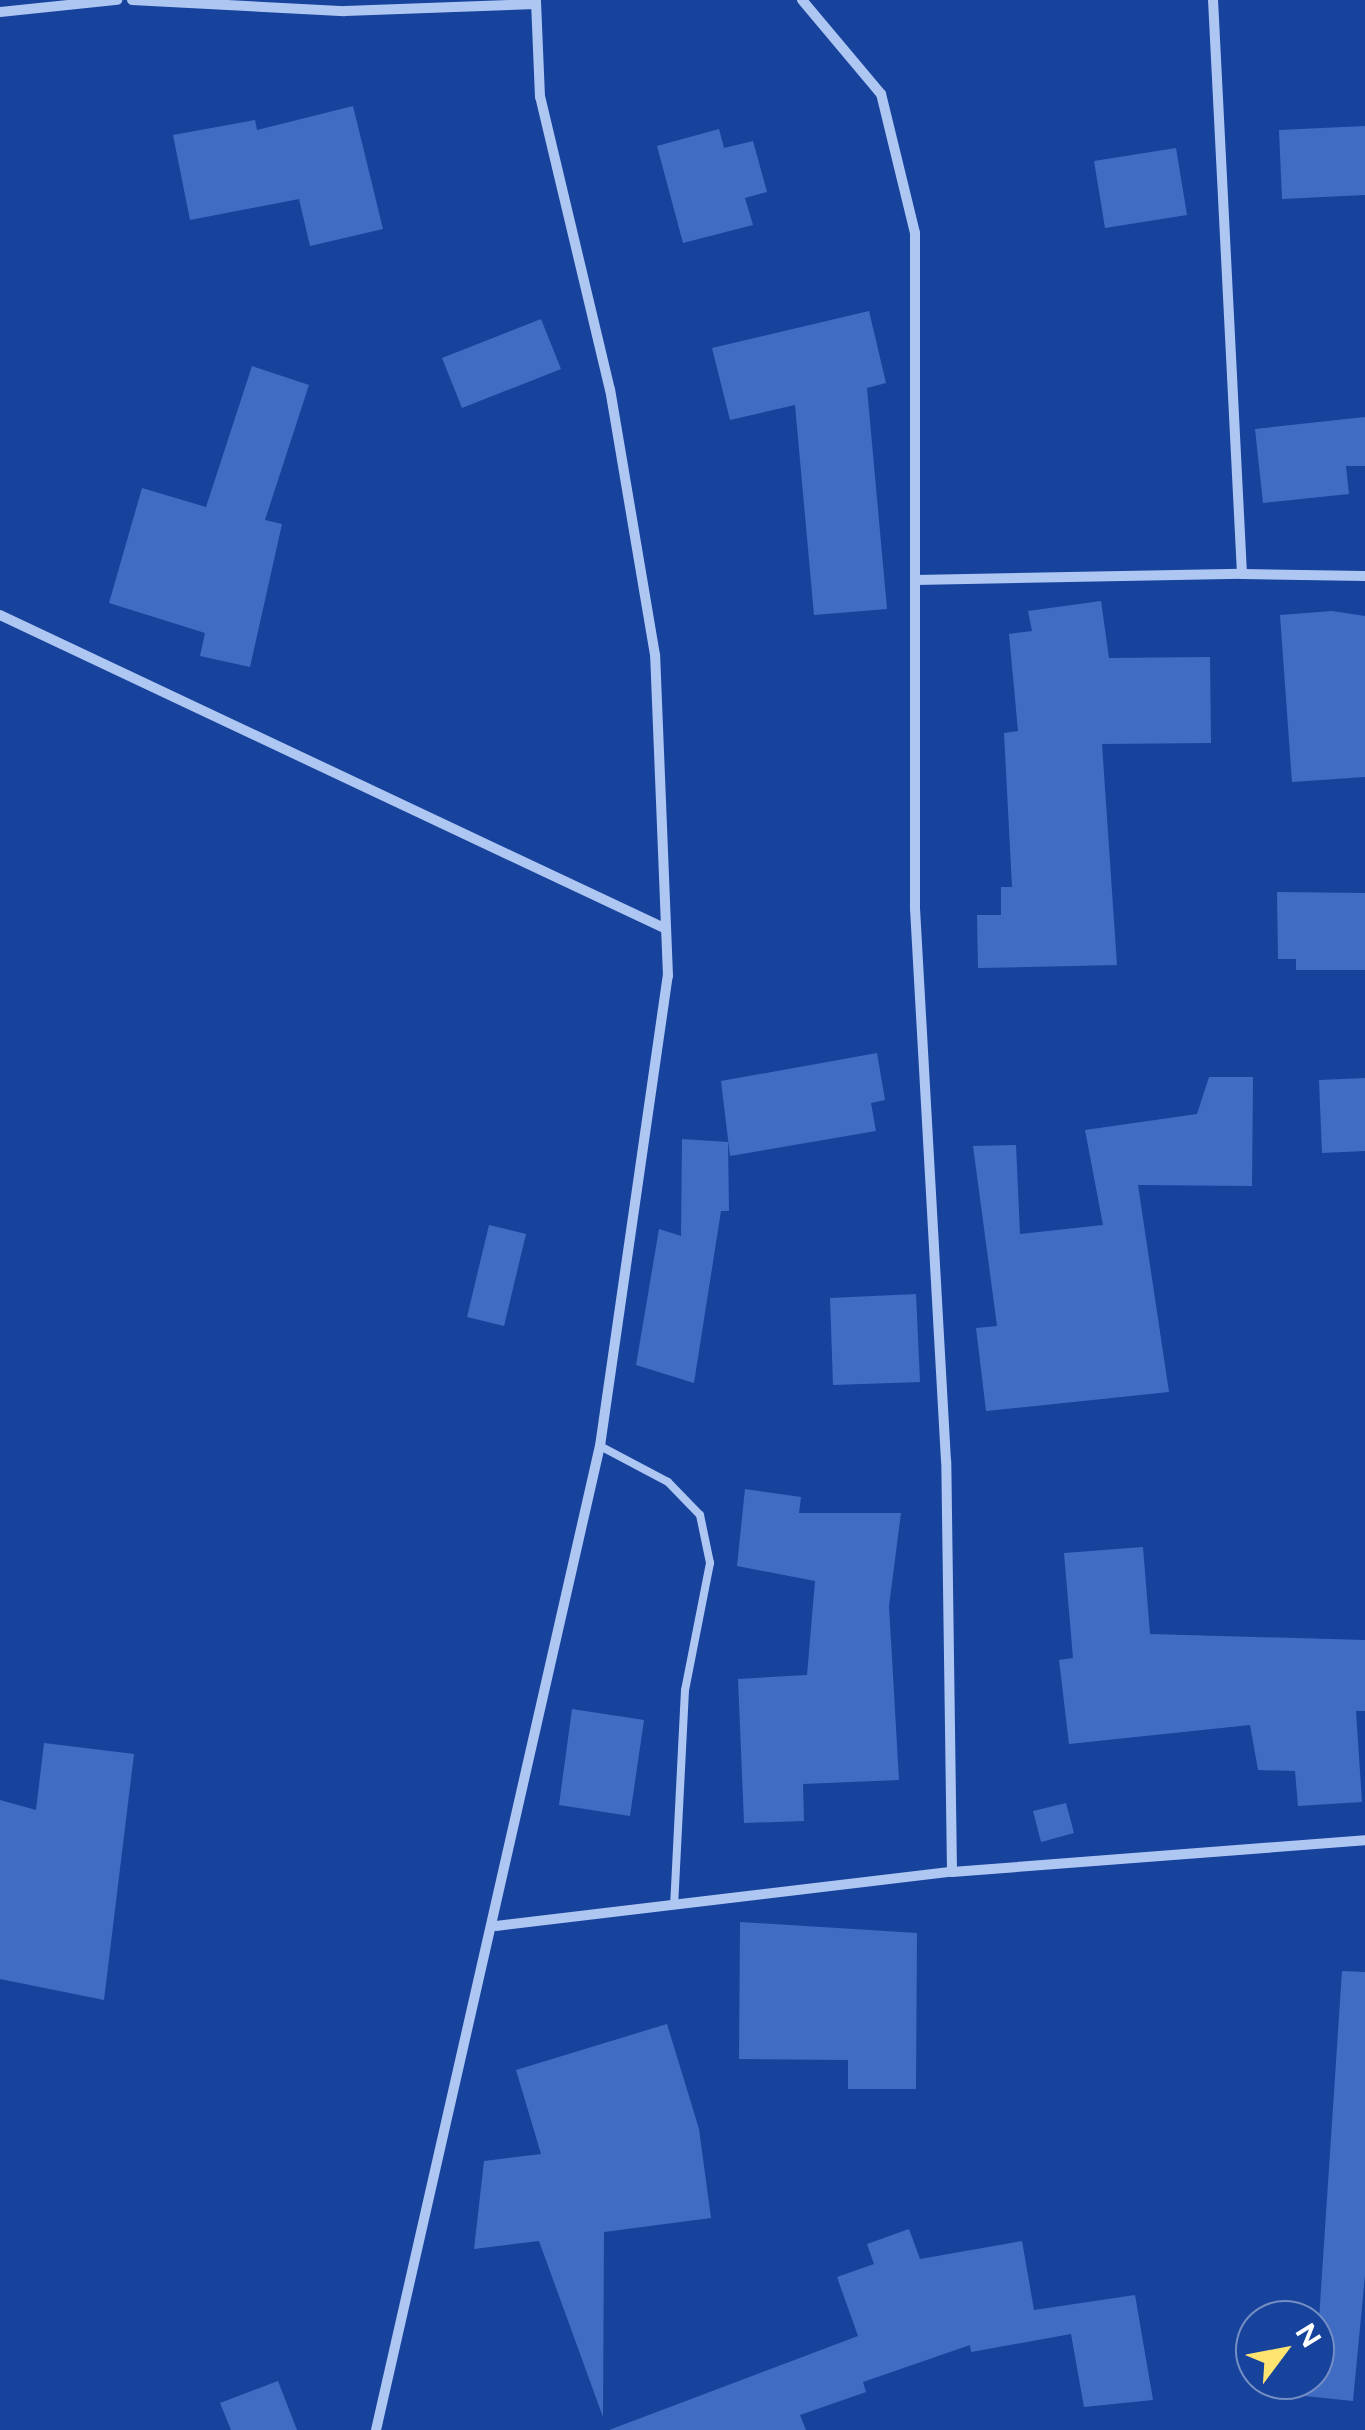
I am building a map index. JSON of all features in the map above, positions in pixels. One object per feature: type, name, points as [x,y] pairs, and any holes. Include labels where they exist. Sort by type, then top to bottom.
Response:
[{"type":"street","points":[[0,12],[116,0]]},
{"type":"street","points":[[132,0],[345,11],[536,2],[540,97],[610,390],[655,654],[668,976],[600,1446],[496,1926],[376,2430]]},
{"type":"street","points":[[802,0],[882,94],[915,234],[915,908],[946,1461],[952,1872]]},
{"type":"street","points":[[1213,0],[1242,574]]},
{"type":"street","points":[[914,580],[1242,574],[1365,576]]},
{"type":"street","points":[[0,615],[666,929]]},
{"type":"street","points":[[496,1926],[952,1872],[1365,1840]]},
{"type":"lane","points":[[600,1446],[668,1482],[700,1515],[710,1564],[685,1690],[674,1904]]},
{"type":"building","points":[[353,106],[383,229],[310,246],[299,199],[190,220],[173,135],[255,120],[257,130]]},
{"type":"building","points":[[1365,126],[1365,195],[1282,199],[1279,130]]},
{"type":"building","points":[[719,129],[724,148],[753,141],[767,192],[745,198],[753,225],[683,243],[657,146]]},
{"type":"building","points":[[1176,148],[1187,215],[1105,228],[1094,161]]},
{"type":"building","points":[[869,311],[886,383],[867,388],[887,609],[814,615],[795,405],[730,420],[712,348]]},
{"type":"building","points":[[541,319],[561,369],[462,408],[442,358]]},
{"type":"building","points":[[252,366],[309,385],[265,520],[282,524],[250,667],[200,656],[205,633],[109,603],[142,488],[206,507]]},
{"type":"building","points":[[1365,417],[1365,466],[1346,466],[1349,494],[1263,503],[1255,429]]},
{"type":"building","points":[[1101,601],[1109,658],[1210,657],[1211,743],[1102,744],[1117,965],[978,968],[977,915],[1001,915],[1001,887],[1012,887],[1004,733],[1018,731],[1009,634],[1032,631],[1028,611]]},
{"type":"building","points":[[1332,611],[1365,616],[1365,777],[1292,782],[1280,615]]},
{"type":"building","points":[[1277,892],[1365,893],[1365,970],[1296,970],[1296,959],[1278,959]]},
{"type":"building","points":[[877,1053],[885,1100],[871,1103],[876,1131],[730,1156],[721,1081]]},
{"type":"building","points":[[1209,1077],[1253,1077],[1252,1186],[1138,1185],[1169,1392],[986,1411],[976,1328],[997,1326],[973,1146],[1016,1145],[1020,1234],[1103,1225],[1085,1130],[1197,1114]]},
{"type":"building","points":[[1365,1078],[1365,1151],[1322,1153],[1319,1080]]},
{"type":"building","points":[[682,1139],[728,1142],[729,1211],[721,1211],[694,1383],[636,1365],[659,1229],[681,1236]]},
{"type":"building","points":[[489,1225],[526,1234],[504,1326],[467,1317]]},
{"type":"building","points":[[916,1294],[920,1382],[833,1385],[830,1298]]},
{"type":"building","points":[[745,1489],[801,1497],[799,1513],[901,1513],[889,1606],[899,1780],[803,1784],[804,1821],[744,1823],[738,1679],[807,1675],[815,1581],[737,1566]]},
{"type":"building","points":[[1143,1547],[1150,1634],[1365,1640],[1365,1711],[1356,1711],[1362,1802],[1298,1806],[1295,1771],[1258,1770],[1250,1725],[1069,1744],[1059,1660],[1073,1658],[1064,1553]]},
{"type":"building","points":[[572,1709],[644,1720],[630,1816],[559,1805]]},
{"type":"building","points":[[44,1743],[134,1754],[104,2000],[0,1979],[0,1800],[36,1810]]},
{"type":"building","points":[[1066,1803],[1074,1833],[1041,1842],[1033,1811]]},
{"type":"building","points":[[740,1922],[917,1933],[916,2089],[848,2089],[848,2060],[739,2059]]},
{"type":"building","points":[[1342,1971],[1365,1972],[1365,2275],[1353,2401],[1335,2399],[1335,2300],[1320,2300]]},
{"type":"building","points":[[667,2024],[699,2129],[711,2218],[604,2232],[603,2417],[539,2241],[474,2249],[484,2161],[541,2154],[516,2070]]},
{"type":"building","points":[[909,2229],[920,2259],[1022,2241],[1034,2310],[1135,2295],[1153,2400],[1084,2407],[1071,2334],[971,2352],[970,2345],[863,2382],[866,2392],[800,2415],[806,2430],[609,2430],[858,2336],[837,2277],[874,2264],[867,2244]]},
{"type":"building","points":[[278,2381],[297,2430],[231,2430],[220,2403]]}]
